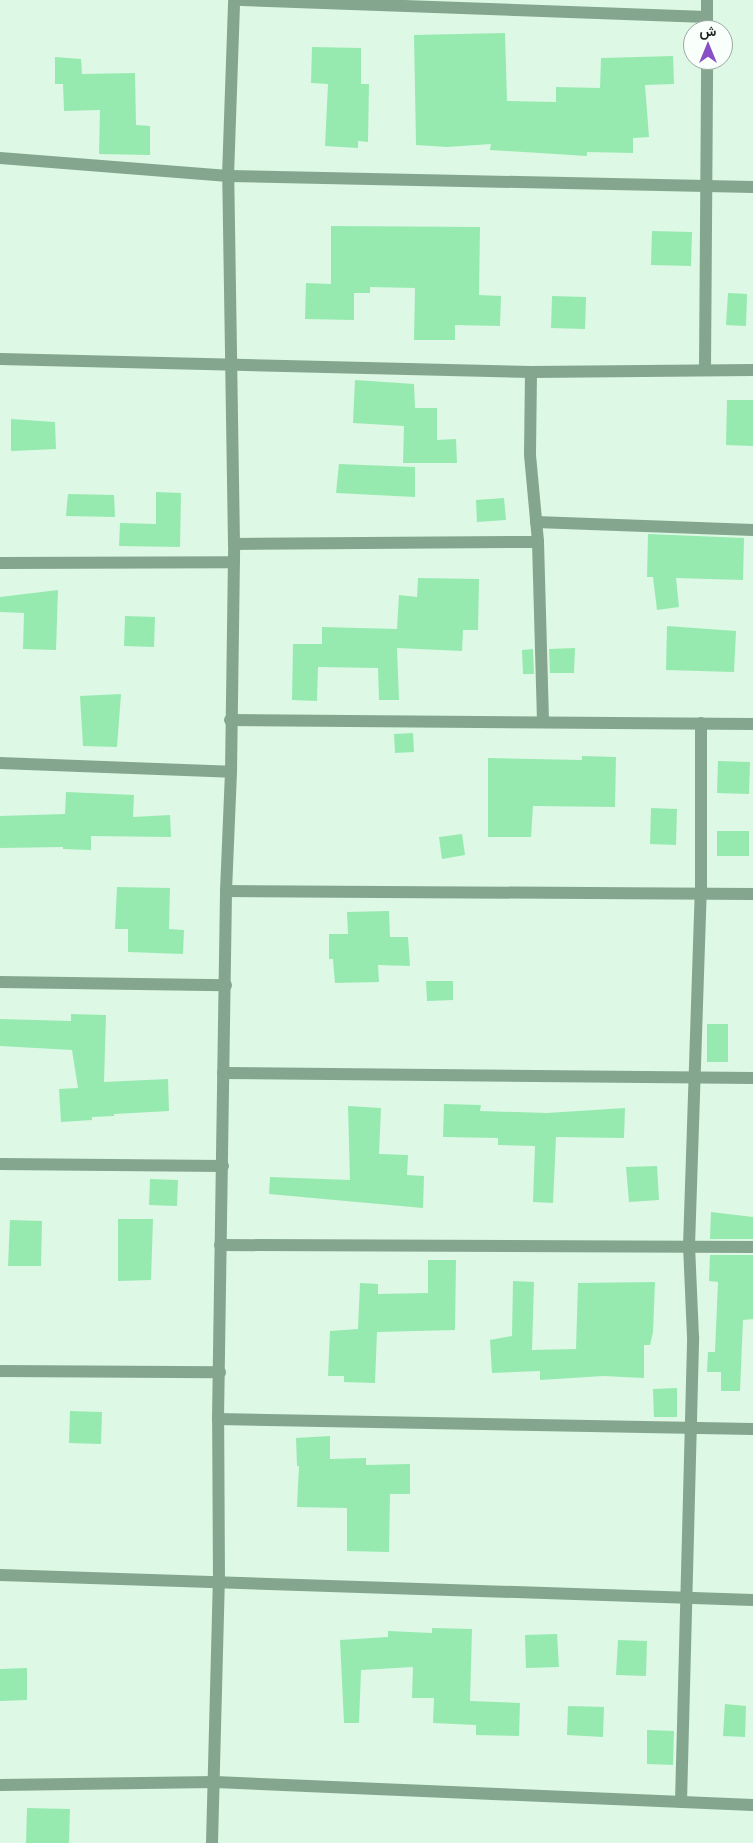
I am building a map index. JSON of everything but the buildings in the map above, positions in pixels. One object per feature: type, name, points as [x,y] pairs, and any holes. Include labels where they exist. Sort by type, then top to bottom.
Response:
[{"type":"street","points":[[212,1843],[219,1584],[220,1245],[234,562],[229,364],[228,176],[234,0]]},
{"type":"street","points":[[240,0],[466,5],[683,22]]},
{"type":"street","points":[[707,0],[707,20]]},
{"type":"street","points":[[705,369],[707,70]]},
{"type":"street","points":[[0,158],[228,176],[705,188],[753,187]]},
{"type":"street","points":[[0,359],[531,372],[753,370]]},
{"type":"street","points":[[531,372],[530,455],[538,542],[543,720]]},
{"type":"street","points":[[536,522],[753,530]]},
{"type":"street","points":[[234,544],[538,542]]},
{"type":"street","points":[[0,563],[234,562]]},
{"type":"street","points":[[230,720],[543,720],[753,724]]},
{"type":"street","points":[[681,1802],[684,1599],[693,1337],[689,1246],[701,893],[701,723]]},
{"type":"street","points":[[0,763],[231,772]]},
{"type":"street","points":[[226,891],[753,894]]},
{"type":"street","points":[[0,982],[226,985]]},
{"type":"street","points":[[223,1073],[753,1078]]},
{"type":"street","points":[[0,1164],[223,1166]]},
{"type":"street","points":[[220,1245],[753,1247]]},
{"type":"street","points":[[0,1371],[220,1372]]},
{"type":"street","points":[[218,1419],[753,1429]]},
{"type":"street","points":[[0,1575],[219,1584],[753,1600]]},
{"type":"street","points":[[0,1785],[215,1782],[753,1805]]}]
